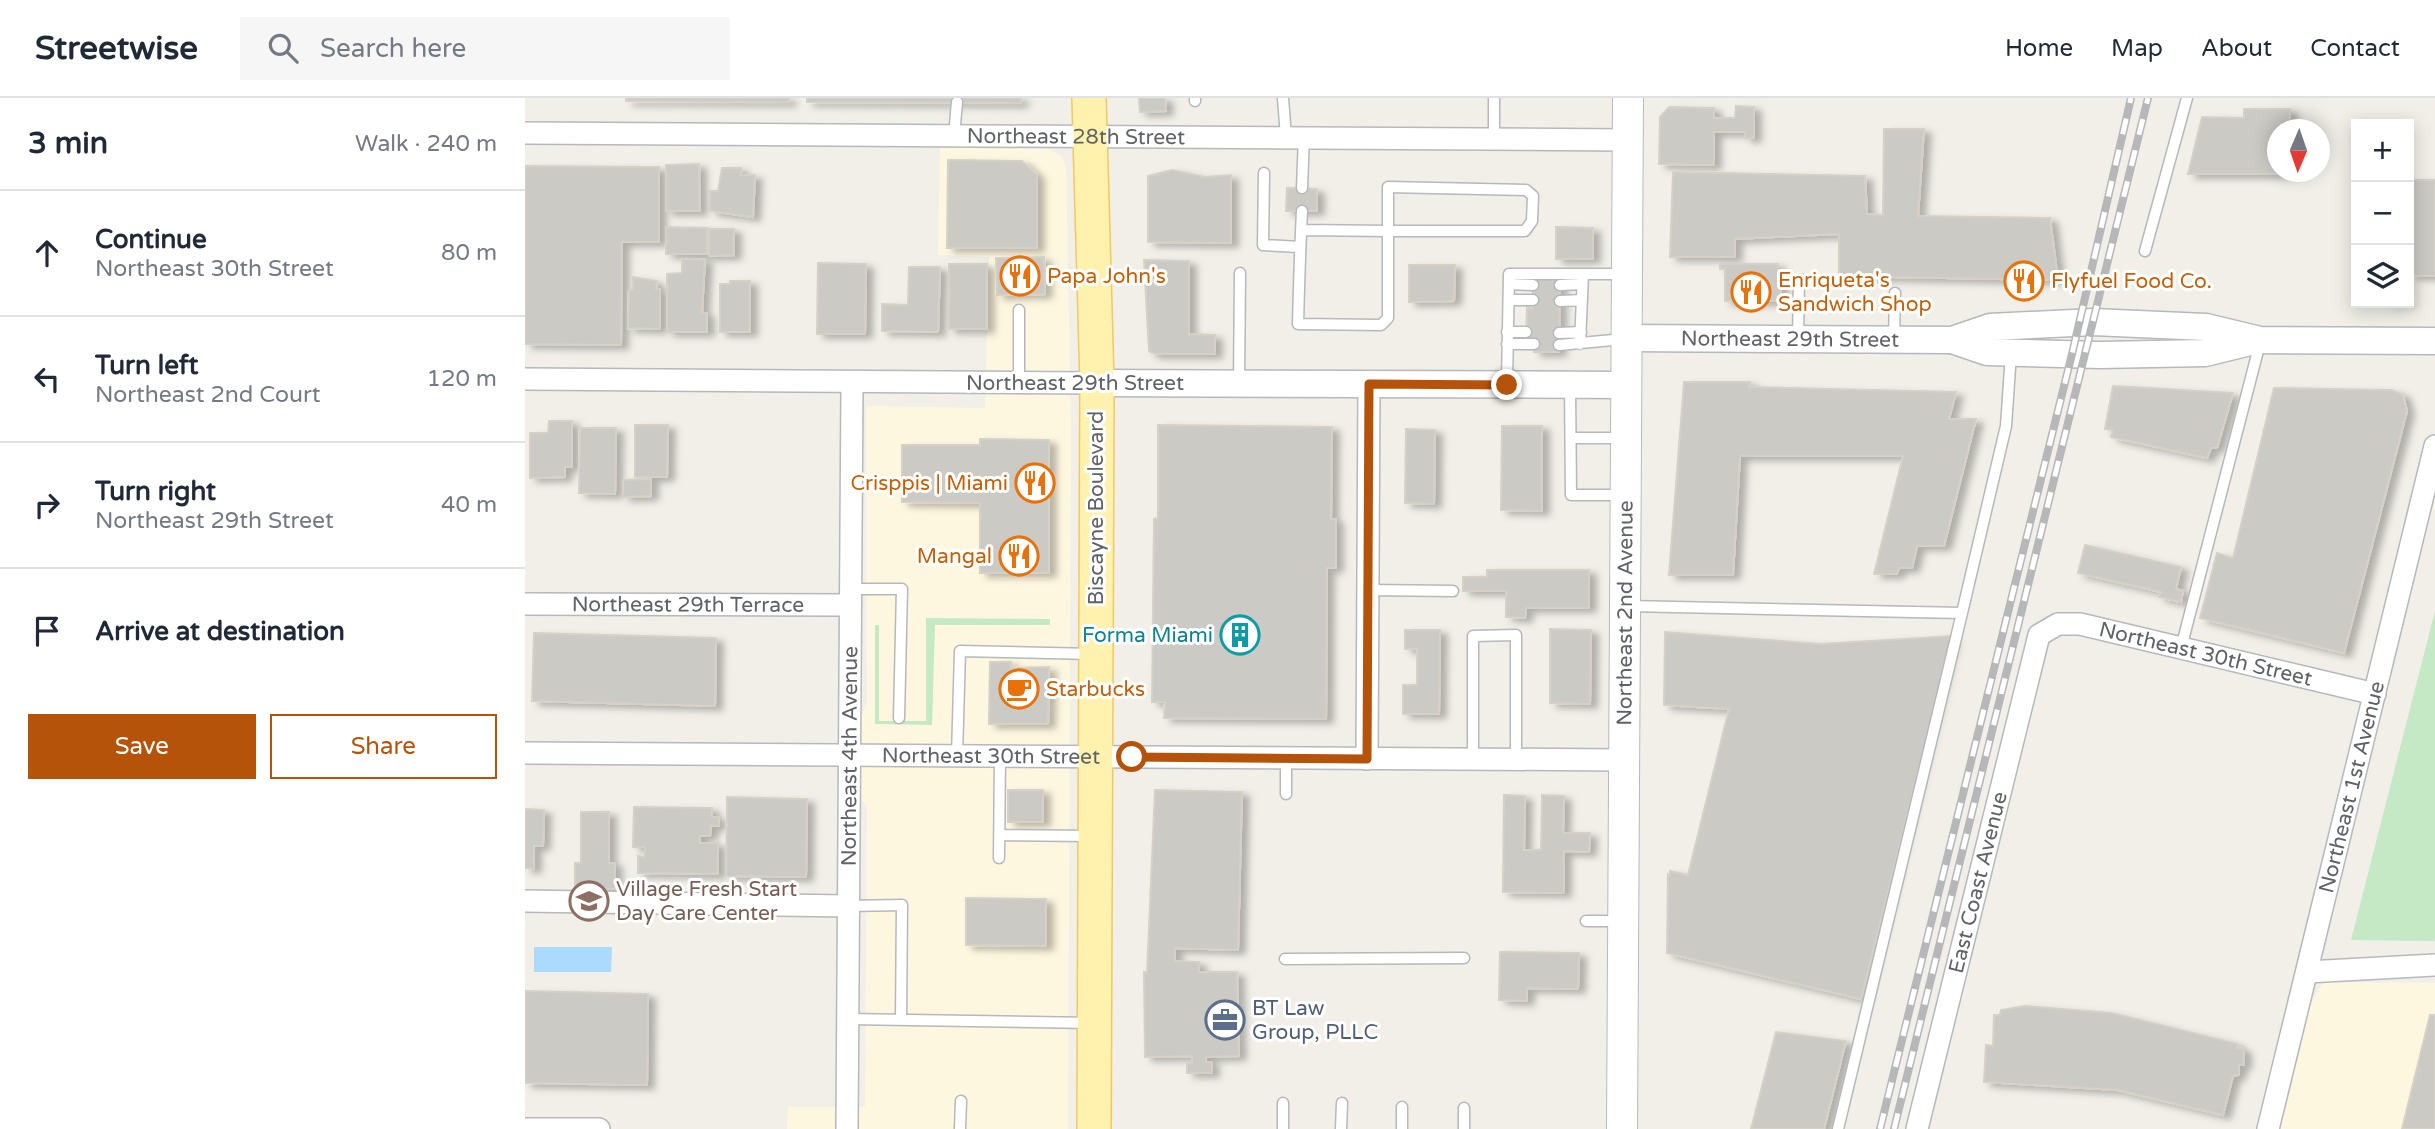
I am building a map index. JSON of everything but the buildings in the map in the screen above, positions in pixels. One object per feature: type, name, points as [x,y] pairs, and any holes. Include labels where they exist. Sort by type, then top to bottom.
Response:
[{"type":"main road","name":"Biscayne Boulevard","points":[[1089,98],[1097,383],[1094,1129]]},
{"type":"main road","name":"Northeast 2nd Avenue","points":[[1622,1129],[1628,98]]},
{"type":"street","name":"Northeast 28th Street","points":[[525,133],[1628,139]]},
{"type":"street","name":"Northeast 29th Street","points":[[1627,338],[1952,340],[1990,327],[2055,322],[2206,327],[2260,340],[2435,341]]},
{"type":"street","name":"Northeast 29th Street","points":[[1952,340],[1987,352],[2011,353],[2205,353],[2260,340]]},
{"type":"street","name":"Northeast 29th Street","points":[[525,379],[852,383],[1626,385]]},
{"type":"street","name":"Northeast 4th Avenue","points":[[847,1129],[852,383]]},
{"type":"street","points":[[1367,759],[1369,384]]},
{"type":"street","name":"Northeast 1st Avenue","points":[[2268,1129],[2435,446]]},
{"type":"street","name":"Northeast 29th Terrace","points":[[525,604],[849,597]]},
{"type":"street","name":"Northeast 30th Street","points":[[2039,635],[2058,624],[2080,624],[2375,694]]},
{"type":"street","name":"East Coast Avenue","points":[[1917,1129],[2039,635]]},
{"type":"street","name":"Northeast 30th Street","points":[[525,753],[1623,760]]},
{"type":"street","points":[[525,901],[848,906]]},
{"type":"street","points":[[2307,972],[2435,965]]},
{"type":"street","points":[[525,1129],[599,1129]]},
{"type":"lane","points":[[1283,98],[1295,136],[1302,188]]},
{"type":"lane","points":[[1494,98],[1494,138]]},
{"type":"lane","points":[[2145,251],[2187,98]]},
{"type":"lane","points":[[954,136],[957,102]]},
{"type":"lane","points":[[1264,173],[1262,245],[1300,247]]},
{"type":"lane","points":[[1301,211],[1298,324],[1381,325],[1388,318],[1388,231],[1388,187],[1526,190],[1533,196],[1532,220],[1525,231],[1388,231],[1301,230]]},
{"type":"lane","points":[[1239,383],[1240,273]]},
{"type":"lane","points":[[1507,385],[1509,274],[1583,279]]},
{"type":"lane","points":[[1560,285],[1583,279],[1627,274]]},
{"type":"lane","points":[[1580,338],[1583,279]]},
{"type":"lane","points":[[1798,340],[1799,280],[1811,280]]},
{"type":"lane","points":[[1509,285],[1533,285]]},
{"type":"lane","points":[[1894,340],[1895,293]]},
{"type":"lane","points":[[1509,300],[1533,300]]},
{"type":"lane","points":[[1560,301],[1582,300]]},
{"type":"lane","points":[[1019,310],[1019,383]]},
{"type":"lane","points":[[1507,332],[1526,332]]},
{"type":"lane","points":[[1559,332],[1580,338],[1627,338]]},
{"type":"lane","points":[[1559,345],[1580,338]]},
{"type":"lane","points":[[2181,648],[2260,340]]},
{"type":"lane","points":[[1507,344],[1534,344]]},
{"type":"lane","points":[[1837,1129],[2006,426],[2011,353]]},
{"type":"lane","points":[[1570,386],[1571,495],[1626,495]]},
{"type":"lane","points":[[1571,438],[1625,438]]},
{"type":"lane","points":[[849,597],[902,589],[899,719]]},
{"type":"lane","points":[[1368,590],[1453,592]]},
{"type":"lane","points":[[1625,606],[1962,613]]},
{"type":"lane","points":[[1473,759],[1473,636],[1516,635],[1516,760]]},
{"type":"lane","points":[[957,756],[960,651],[1096,654]]},
{"type":"lane","points":[[999,858],[1000,756]]},
{"type":"lane","points":[[1286,759],[1286,794]]},
{"type":"lane","points":[[999,835],[1095,836]]},
{"type":"lane","points":[[848,906],[902,905],[901,1020]]},
{"type":"lane","points":[[1586,921],[1623,921]]},
{"type":"lane","points":[[1285,958],[1464,958]]},
{"type":"lane","points":[[848,1019],[1094,1023]]},
{"type":"lane","points":[[960,1129],[961,1101]]},
{"type":"lane","points":[[1341,1129],[1342,1103]]},
{"type":"lane","points":[[1283,1104],[1283,1129]]},
{"type":"lane","points":[[1402,1107],[1402,1129]]},
{"type":"lane","points":[[1464,1108],[1464,1129]]},
{"type":"shaded area","points":[[940,146],[1049,149],[1061,156],[1066,166],[1071,424],[1068,1129],[787,1129],[788,1107],[865,1107],[867,807],[860,798],[860,718],[867,705],[866,406],[985,408],[989,257],[938,255]]},
{"type":"shaded area","points":[[2323,982],[2435,983],[2435,1129],[2281,1129],[2311,1004]]},
{"type":"green space","points":[[2435,611],[2435,941],[2351,940]]},
{"type":"green space","points":[[926,618],[1050,619],[1050,625],[935,625],[932,725],[875,724],[875,625],[879,625],[879,721],[926,721]]},
{"type":"water","points":[[534,947],[612,947],[611,972],[534,972]]},
{"type":"railway","points":[[1880,1129],[2072,354],[2131,98]]},
{"type":"railway","points":[[1894,1129],[2148,98]]},
{"type":"place","name":"Papa John's","points":[[1020,276]]},
{"type":"place","name":"Flyfuel Food Co.","points":[[2024,281]]},
{"type":"place","name":"Enriqueta's Sandwich Shop","points":[[1751,292]]},
{"type":"place","name":"Crisppis | Miami","points":[[1035,483]]},
{"type":"place","name":"Mangal","points":[[1019,556]]},
{"type":"place","name":"Forma Miami","points":[[1240,635]]},
{"type":"place","name":"Starbucks","points":[[1019,689]]},
{"type":"place","name":"Village Fresh Start Day Care Center","points":[[589,901]]},
{"type":"place","name":"BT Law Group, PLLC","points":[[1225,1020]]},
{"type":"route","points":[[1132,757],[1367,759],[1369,384],[1507,385]]}]
